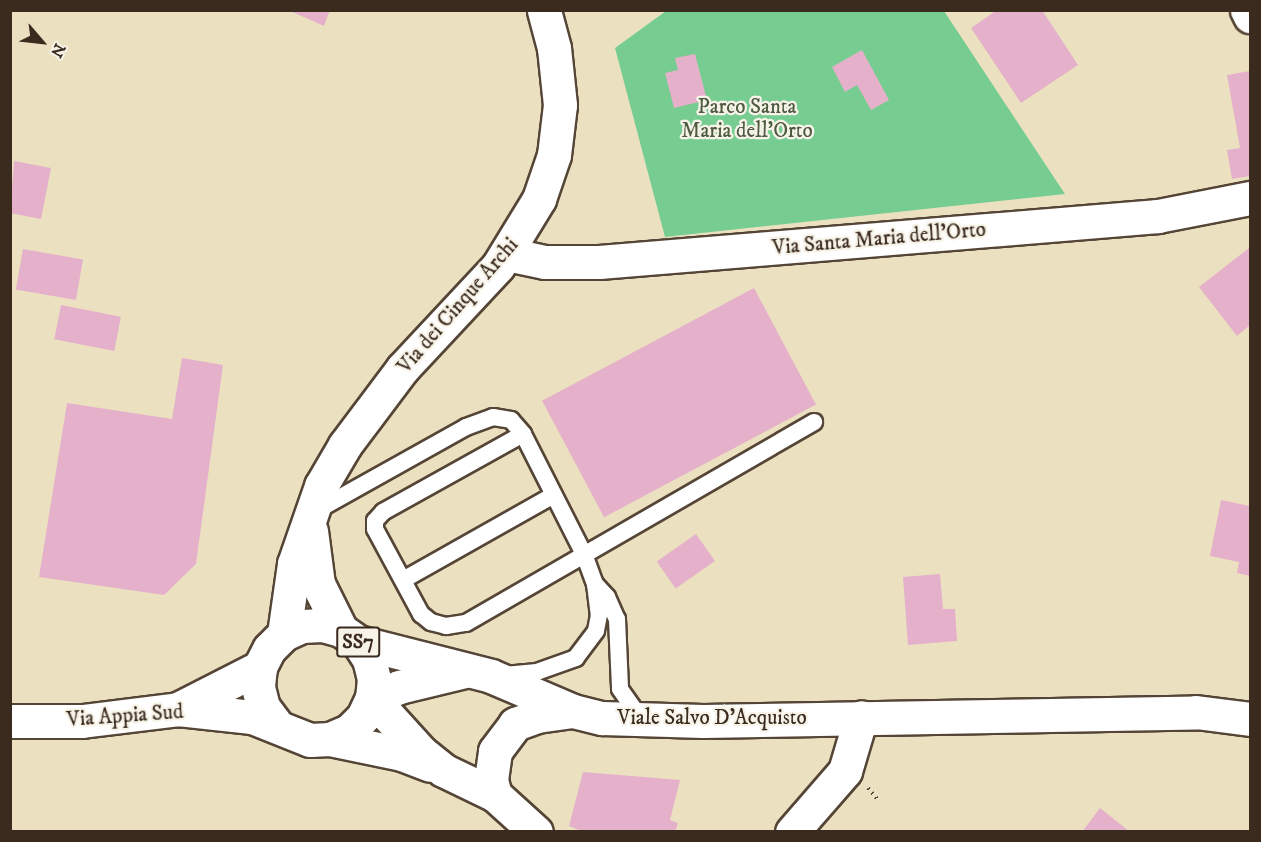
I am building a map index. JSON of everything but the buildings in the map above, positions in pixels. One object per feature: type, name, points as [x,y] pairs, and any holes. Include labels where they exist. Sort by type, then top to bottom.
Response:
[{"type":"main road","name":"Via dei Cinque Archi","points":[[284,634],[294,564],[310,514],[345,444],[376,402],[507,255],[538,199],[559,132],[558,71],[544,10]]},
{"type":"main road","points":[[1247,10],[1251,16]]},
{"type":"main road","name":"Via Santa Maria dell'Orto","points":[[507,255],[545,262],[599,262],[1158,216],[1251,198]]},
{"type":"main road","points":[[310,514],[318,584],[350,636]]},
{"type":"main road","name":"SS7","points":[[284,634],[302,626],[322,625],[350,636],[369,659],[374,679],[372,699]]},
{"type":"main road","points":[[284,634],[269,649],[260,667],[258,687],[263,706],[274,723],[300,738],[330,739],[402,754],[443,770],[495,795],[536,831]]},
{"type":"main road","name":"Viale Salvo D'Acquisto","points":[[350,636],[478,674],[573,711],[643,721],[1196,712],[1251,719]]},
{"type":"main road","points":[[178,709],[260,667]]},
{"type":"main road","points":[[330,739],[349,731],[363,717],[372,699],[399,687],[478,674]]},
{"type":"main road","points":[[372,699],[421,752],[443,770]]},
{"type":"main road","name":"Via Appia Sud","points":[[10,721],[82,721],[178,709],[274,723]]},
{"type":"main road","points":[[495,795],[491,780],[495,751],[515,724],[537,716],[573,711]]},
{"type":"main road","points":[[792,831],[845,771],[861,717]]},
{"type":"lane","points":[[310,514],[466,427],[493,417],[511,420],[523,434],[584,554],[595,584],[599,615],[596,631],[576,658],[537,672],[478,674]]},
{"type":"lane","points":[[523,434],[383,512],[375,521],[421,614],[431,622],[446,626],[466,623],[814,422]]},
{"type":"lane","points":[[403,580],[554,495]]},
{"type":"lane","points":[[595,584],[607,597],[617,620],[620,689],[629,707],[643,721]]},
{"type":"path","points":[[869,791],[879,801]]},
{"type":"green space","name":"Parco Santa Maria dell'Orto","points":[[666,11],[944,11],[1065,194],[665,237],[615,48]]}]
